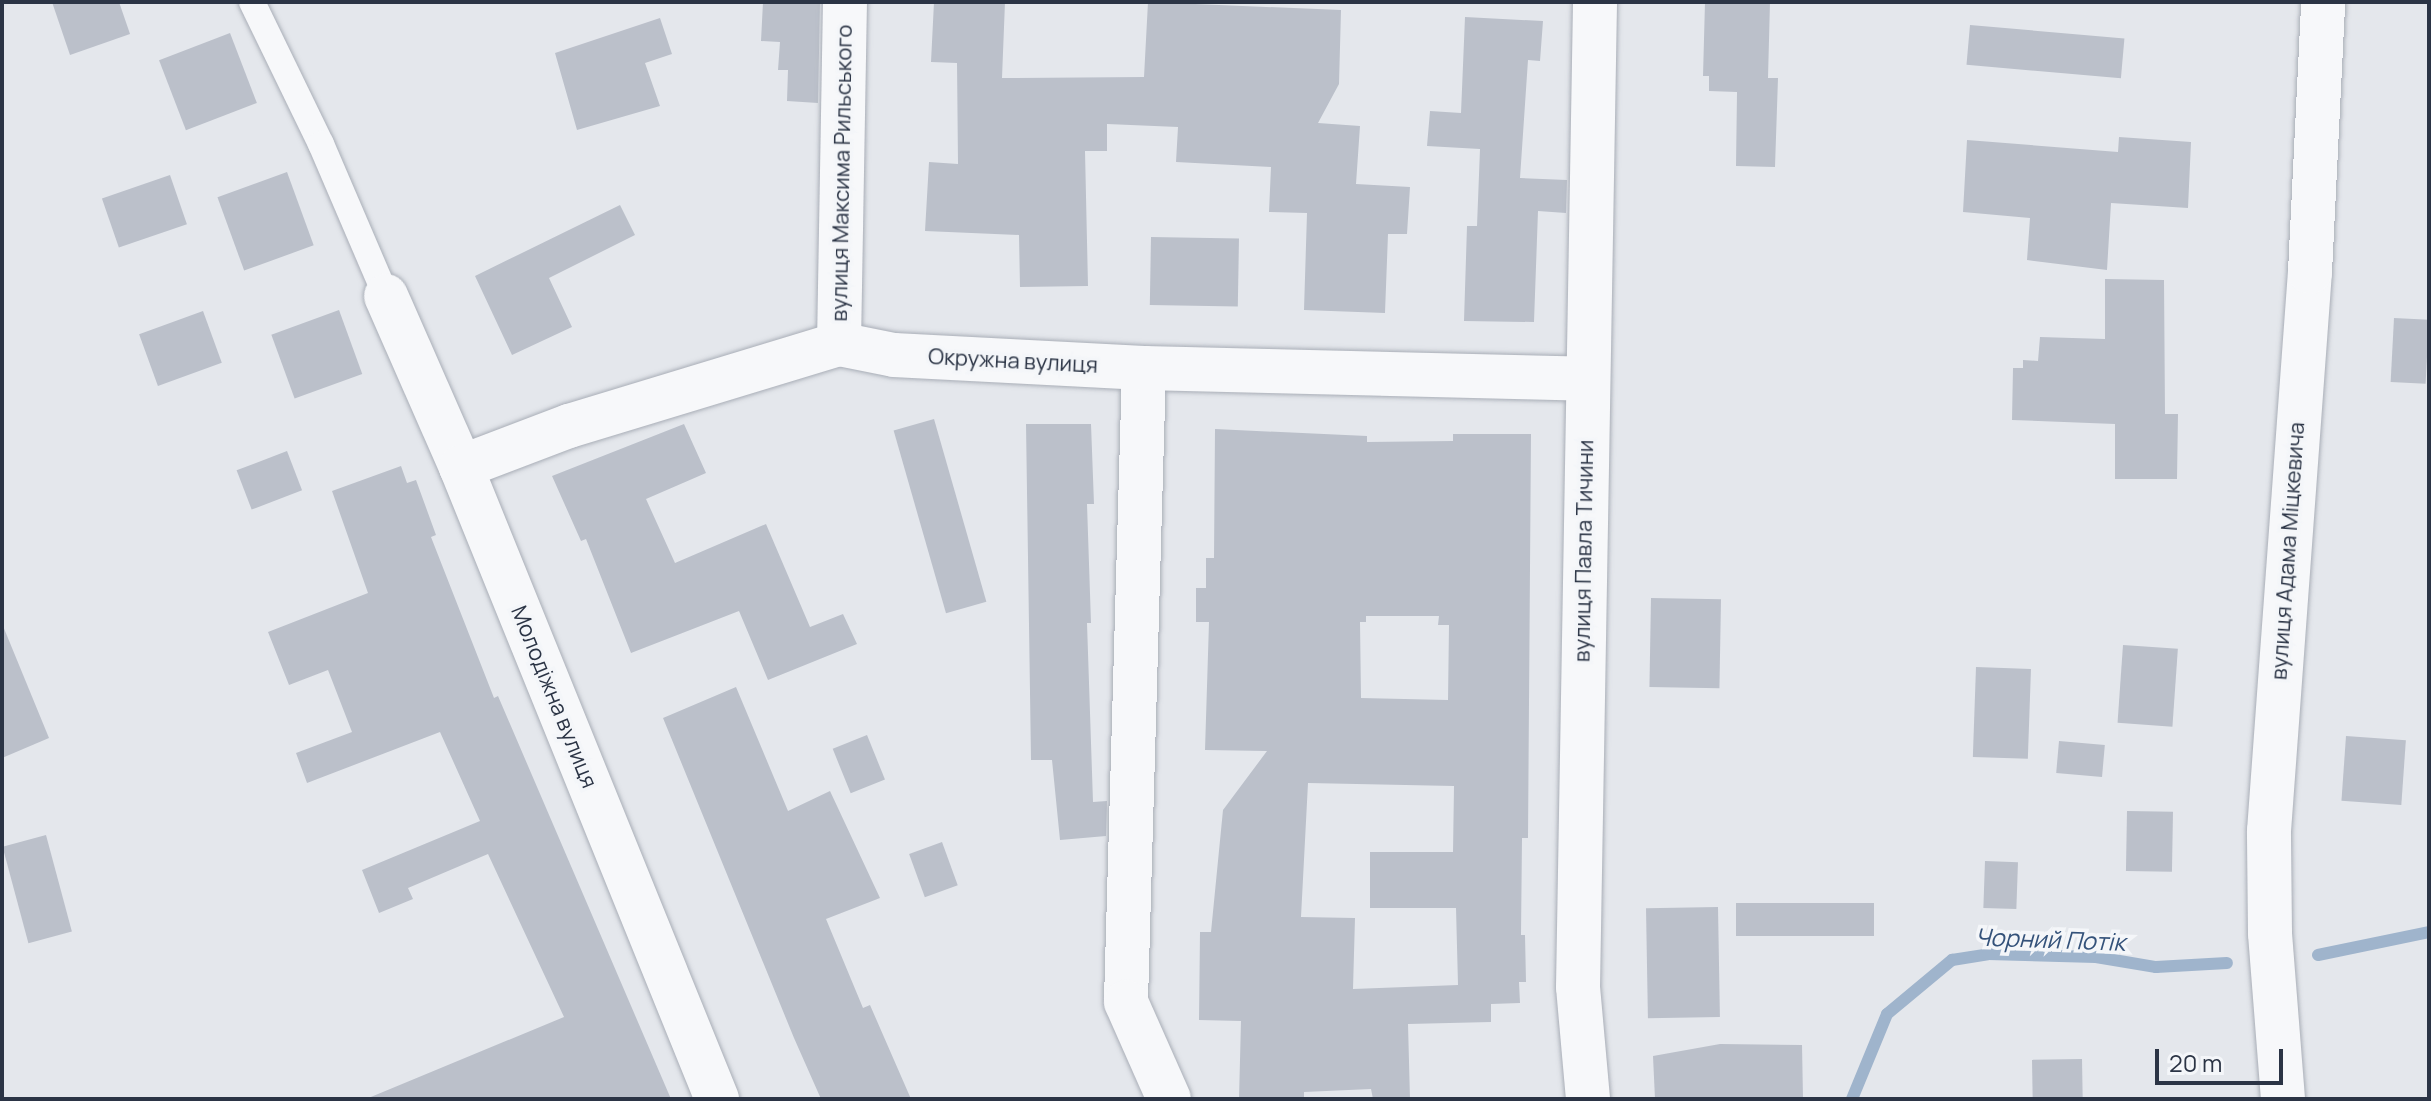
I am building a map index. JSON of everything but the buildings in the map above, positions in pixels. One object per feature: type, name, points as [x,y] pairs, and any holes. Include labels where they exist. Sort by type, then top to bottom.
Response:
[{"type":"street","name":"вулиця Максима Рильського","points":[[839,344],[845,2]]},
{"type":"street","name":"вулиця Павла Тичини","points":[[1588,1099],[1578,987],[1595,2]]},
{"type":"street","name":"вулиця Адама Міцкевича","points":[[2283,1099],[2270,933],[2271,778],[2310,272],[2323,2]]},
{"type":"street","name":"Молодіжна вулиця","points":[[386,296],[461,467],[717,1099]]},
{"type":"street","name":"Окружна вулиця","points":[[461,467],[569,426],[839,344],[894,355],[1144,368],[1587,379]]},
{"type":"street","points":[[1144,368],[1126,1002],[1169,1099]]},
{"type":"lane","points":[[252,2],[321,144],[386,296]]},
{"type":"waterway","name":"Чорний Потік","points":[[2318,955],[2429,932]]},
{"type":"waterway","name":"Чорний Потік","points":[[1852,1099],[1887,1014],[1952,960],[1988,954],[2096,957],[2156,967],[2227,963]]}]
